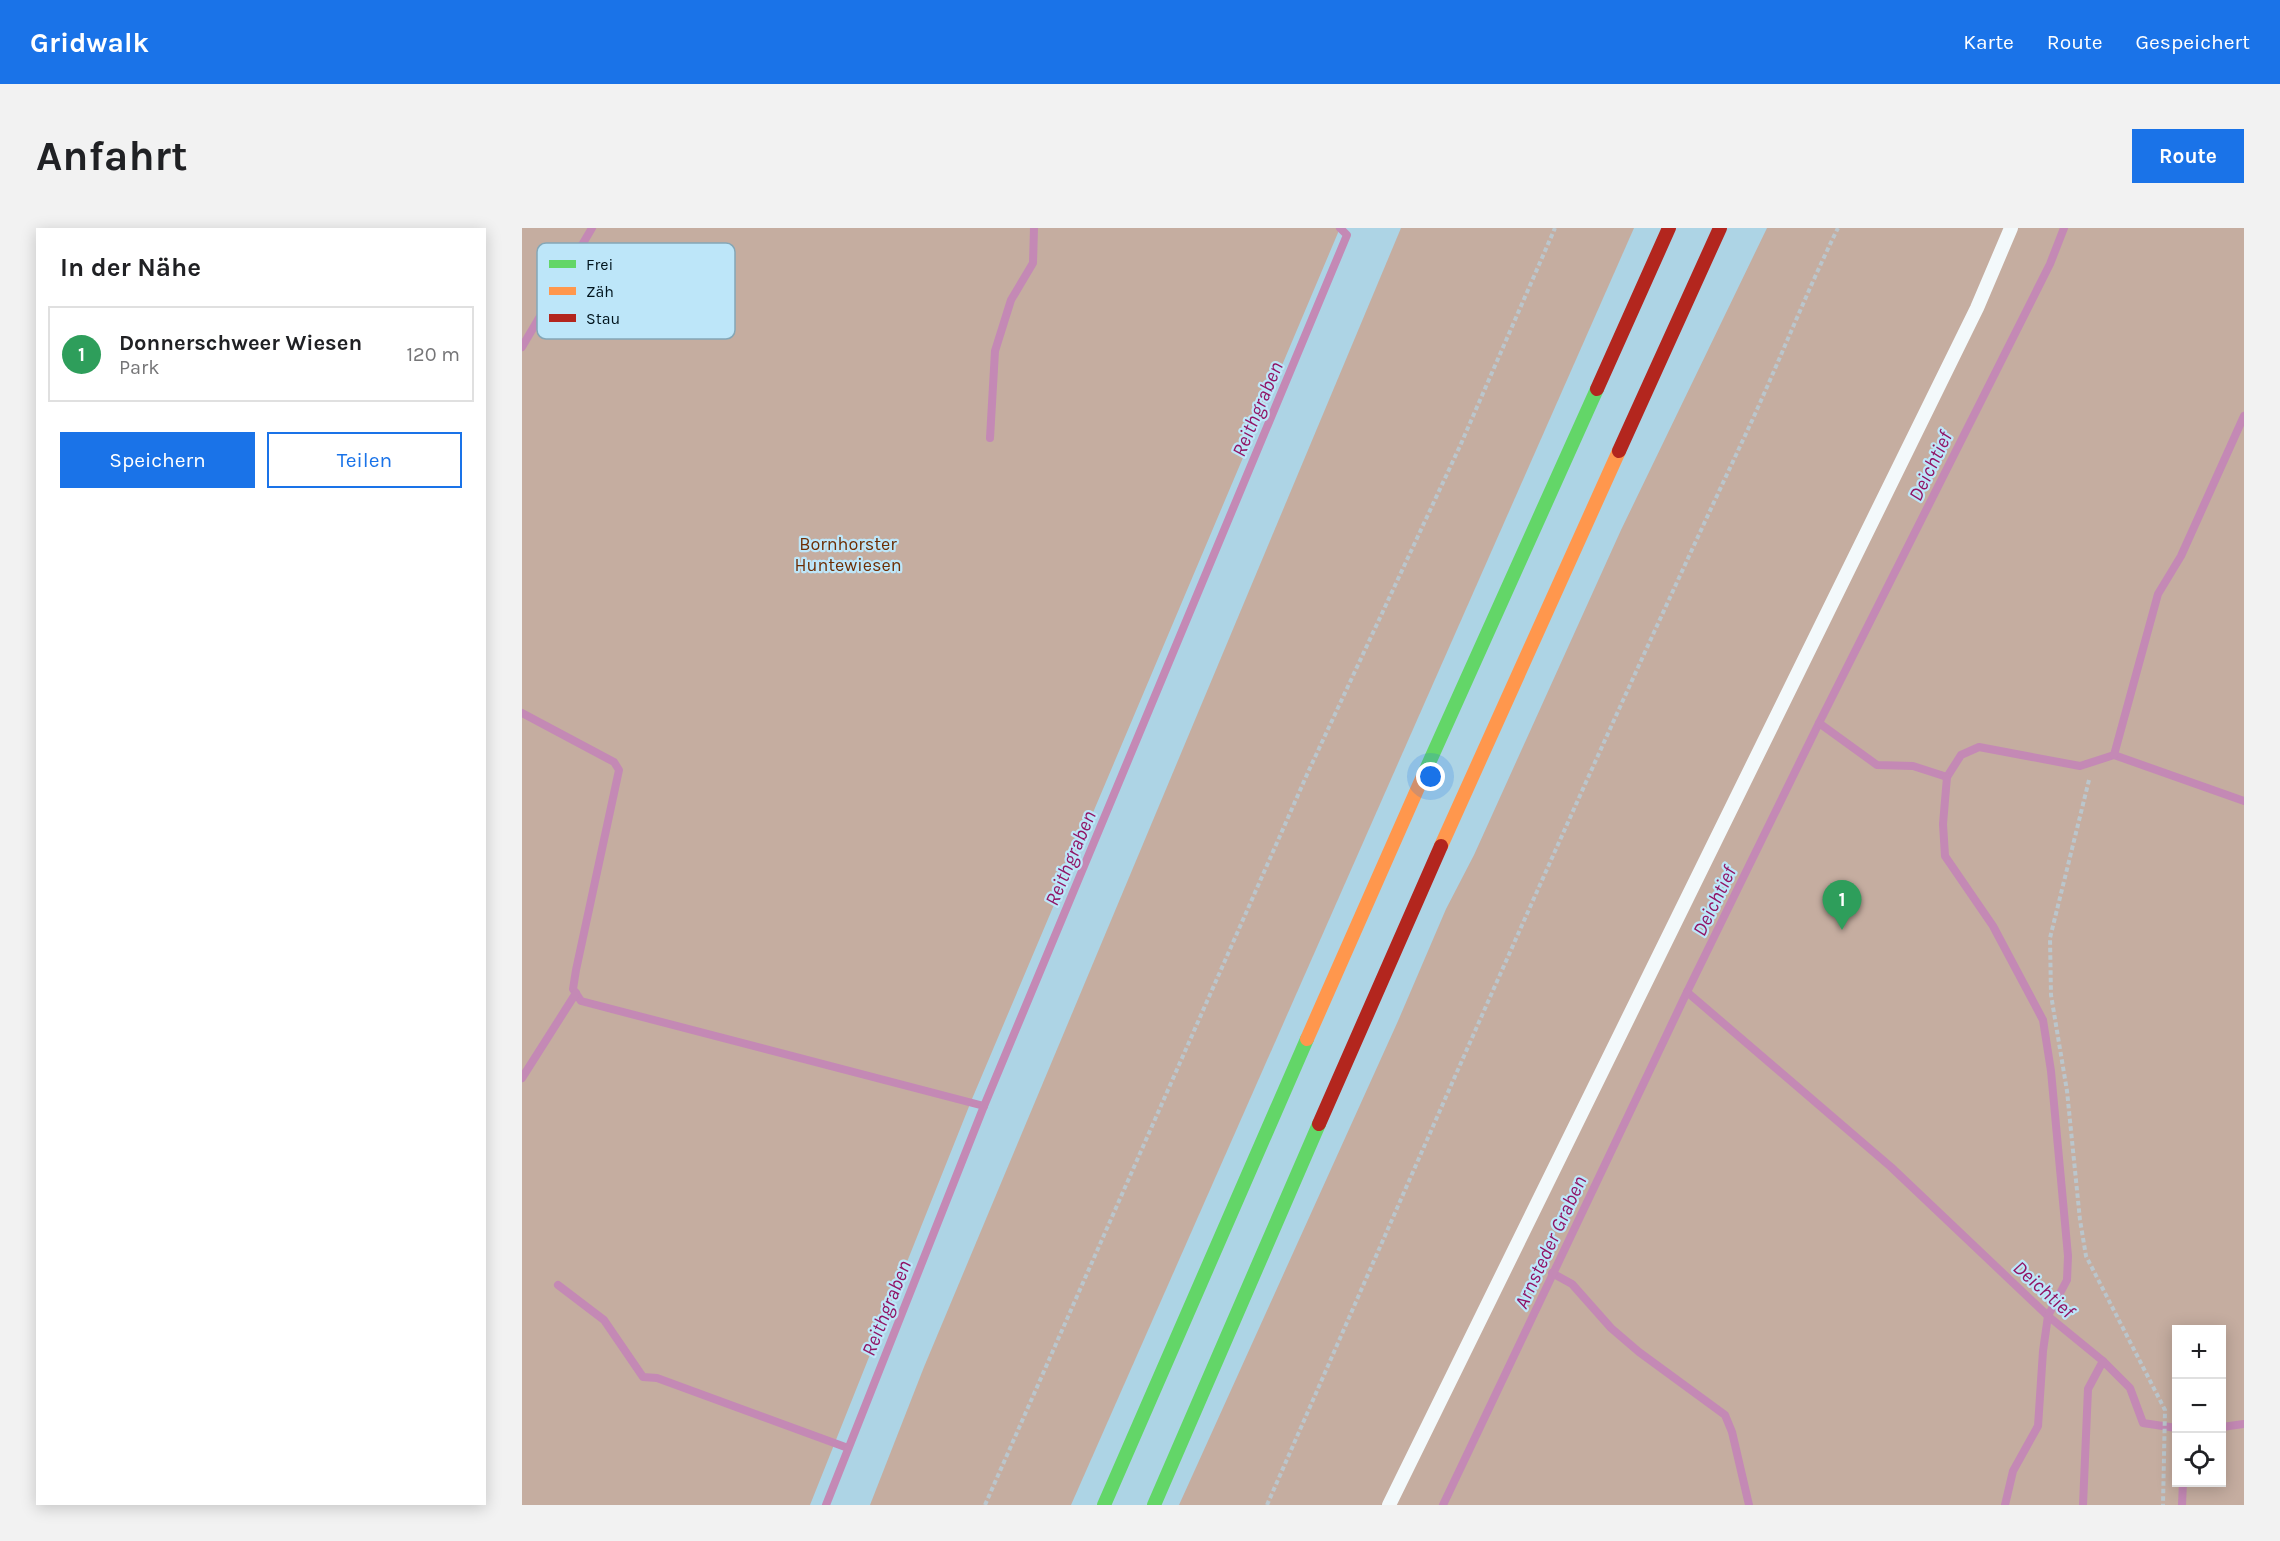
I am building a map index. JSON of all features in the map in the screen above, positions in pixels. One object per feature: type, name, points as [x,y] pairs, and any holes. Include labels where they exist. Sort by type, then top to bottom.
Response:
[{"type":"highway","points":[[1104,1505],[1357,923],[1669,228]]},
{"type":"highway","points":[[1154,1505],[1400,940],[1720,228]]},
{"type":"lane","points":[[1389,1505],[1966,329],[2011,228]]},
{"type":"path","points":[[985,1505],[1309,770],[1460,446],[1556,228]]},
{"type":"path","points":[[1267,1505],[1519,927],[1754,418],[1838,228]]},
{"type":"path","points":[[2089,780],[2050,938],[2051,995],[2067,1091],[2086,1256],[2165,1410],[2163,1505]]},
{"type":"green space","name":"Bornhorster Huntewiesen","points":[[522,228],[1340,228],[972,1099],[810,1505],[522,1505]]},
{"type":"green space","points":[[1401,228],[1634,228],[1071,1505],[870,1505],[924,1367]]},
{"type":"green space","points":[[1767,228],[2244,228],[2244,1505],[1179,1505],[1398,1021],[1446,909],[1474,855],[1621,530]]},
{"type":"waterway","points":[[583,243],[592,228]]},
{"type":"waterway","points":[[990,438],[995,351],[1011,300],[1033,263],[1034,228]]},
{"type":"waterway","name":"Reithgraben","points":[[826,1505],[984,1106],[1347,235],[1340,228]]},
{"type":"waterway","name":"Deichtief","points":[[2064,228],[2050,264],[1819,723],[1687,992],[1891,1167],[2048,1316],[2103,1361],[2130,1388],[2143,1423],[2172,1427]]},
{"type":"waterway","points":[[522,347],[537,322]]},
{"type":"waterway","points":[[2114,755],[2158,594],[2181,556],[2244,416]]},
{"type":"waterway","points":[[522,713],[614,762],[619,770],[576,970],[573,989],[581,1001],[984,1106]]},
{"type":"waterway","points":[[1819,723],[1877,765],[1913,766],[1947,777],[1961,755],[1979,747],[2080,766],[2114,755],[2244,801]]},
{"type":"waterway","points":[[1947,777],[1943,824],[1945,856],[1993,926],[2043,1020],[2051,1071],[2068,1256],[2067,1280],[2048,1316],[2043,1351],[2038,1426],[2013,1471],[2005,1505]]},
{"type":"waterway","name":"Arnsteder Graben","points":[[1443,1505],[1687,992]]},
{"type":"waterway","points":[[522,1078],[576,993]]},
{"type":"waterway","points":[[1552,1273],[1572,1284],[1611,1328],[1639,1352],[1725,1415],[1732,1432],[1749,1505]]},
{"type":"waterway","points":[[558,1285],[604,1320],[643,1377],[657,1378],[848,1448]]},
{"type":"waterway","points":[[2083,1505],[2088,1389],[2103,1361]]},
{"type":"waterway","name":"Deichtief","points":[[2226,1426],[2244,1424]]},
{"type":"waterway","points":[[2182,1505],[2183,1487]]},
{"type":"traffic: fast","points":[[1424,774],[1597,389]]},
{"type":"traffic: fast","points":[[1104,1505],[1307,1039]]},
{"type":"traffic: fast","points":[[1154,1505],[1319,1124]]},
{"type":"traffic: slow","points":[[1441,846],[1619,451]]},
{"type":"traffic: slow","points":[[1307,1039],[1424,774]]},
{"type":"traffic: jam","points":[[1597,389],[1669,228]]},
{"type":"traffic: jam","points":[[1619,451],[1720,228]]},
{"type":"traffic: jam","points":[[1319,1124],[1441,846]]},
{"type":"place","name":"Donnerschweer Wiesen","points":[[1842,930]]}]
